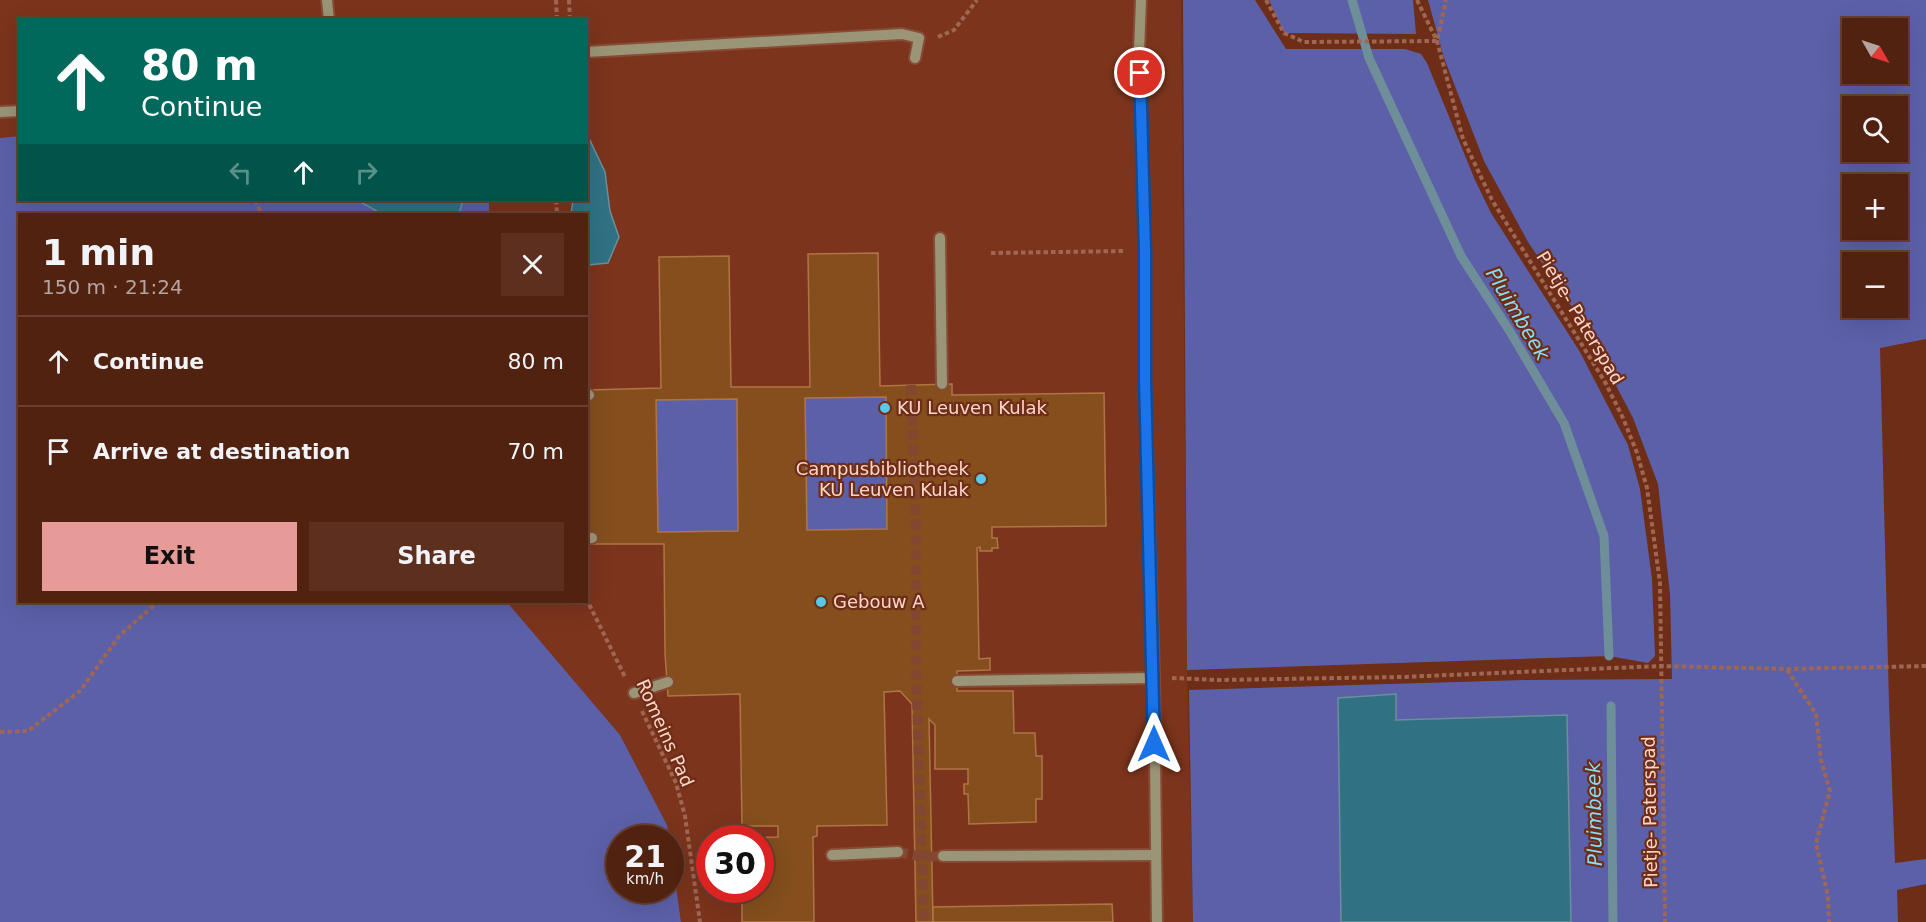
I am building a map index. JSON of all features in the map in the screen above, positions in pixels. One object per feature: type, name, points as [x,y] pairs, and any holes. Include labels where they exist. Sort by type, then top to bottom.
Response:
[{"type":"street","points":[[327,0],[328,18]]},
{"type":"street","points":[[1141,0],[1139,51],[1145,251],[1145,378],[1154,678],[1157,922]]},
{"type":"street","points":[[588,52],[903,34],[919,38],[915,58]]},
{"type":"street","points":[[0,112],[18,111]]},
{"type":"street","points":[[940,238],[942,384]]},
{"type":"street","points":[[957,681],[1154,678]]},
{"type":"street","points":[[634,693],[668,682]]},
{"type":"street","points":[[832,855],[898,852]]},
{"type":"street","points":[[943,856],[1155,855]]},
{"type":"path","points":[[556,0],[557,18]]},
{"type":"path","points":[[569,0],[570,18]]},
{"type":"path","points":[[919,38],[937,38],[954,30],[976,0]]},
{"type":"path","points":[[1266,0],[1284,33],[1305,42],[1437,41],[1446,0]]},
{"type":"path","name":"Pietje- Paterspad","points":[[1417,0],[1437,41],[1463,139],[1492,200],[1600,374],[1623,418],[1637,453],[1647,488],[1660,583],[1665,922]]},
{"type":"path","points":[[992,253],[1145,251]]},
{"type":"path","name":"Romeins Pad","points":[[588,602],[676,783],[685,816],[700,922]]},
{"type":"path","points":[[0,732],[28,731],[80,691],[120,635],[157,603]]},
{"type":"path","points":[[1154,678],[1218,680],[1391,677],[1661,666],[1787,669],[1926,666]]},
{"type":"path","points":[[1787,669],[1816,714],[1821,760],[1830,791],[1816,843],[1828,896],[1829,922]]},
{"type":"shaded area","name":"KU Leuven Kulak","points":[[0,0],[1181,0],[1187,670],[1193,922],[681,922],[679,903],[684,903],[684,825],[667,825],[620,735],[508,603],[588,603],[588,213],[489,213],[489,201],[588,201],[588,18],[18,18],[18,136],[0,138]]},
{"type":"shaded area","points":[[1183,0],[1255,0],[1286,49],[1405,49],[1421,54],[1427,63],[1491,213],[1580,352],[1628,445],[1640,489],[1652,579],[1655,656],[1648,663],[1609,656],[1187,670]]},
{"type":"shaded area","points":[[1269,0],[1413,0],[1416,34],[1284,33]]},
{"type":"shaded area","points":[[1428,0],[1926,0],[1926,339],[1880,348],[1895,863],[1926,859],[1926,884],[1897,890],[1898,922],[1571,922],[1567,715],[1396,720],[1395,694],[1338,698],[1341,922],[1193,922],[1189,690],[1525,680],[1672,679],[1670,594],[1658,484],[1633,418],[1586,328],[1528,242],[1484,161],[1444,58]]},
{"type":"shaded area","points":[[18,136],[18,201],[359,201],[380,213],[18,213],[18,603],[508,603],[620,735],[667,825],[606,825],[606,903],[678,903],[681,922],[0,922],[0,138]]},
{"type":"shaded area","points":[[588,136],[605,172],[610,211],[619,237],[608,263],[588,265],[588,213],[571,213],[573,201],[588,201]]},
{"type":"shaded area","points":[[359,201],[463,201],[459,213],[380,213]]},
{"type":"shaded area","points":[[463,201],[489,201],[489,213],[459,213]]},
{"type":"shaded area","points":[[886,397],[887,529],[807,530],[805,398]]},
{"type":"shaded area","points":[[737,399],[738,531],[658,532],[656,400]]},
{"type":"shaded area","points":[[1396,694],[1396,720],[1567,715],[1571,922],[1341,922],[1338,698]]},
{"type":"building","name":"Gebouw A","points":[[878,253],[880,386],[952,384],[952,395],[1104,393],[1106,526],[992,527],[992,538],[997,538],[998,548],[992,548],[992,551],[980,551],[980,547],[977,548],[979,659],[990,658],[990,670],[957,671],[957,691],[1013,691],[1014,733],[1035,733],[1036,756],[1042,756],[1042,799],[1036,799],[1036,822],[969,824],[968,794],[964,794],[964,784],[968,784],[968,769],[935,769],[935,725],[929,719],[933,922],[916,922],[912,704],[900,691],[884,692],[887,825],[817,826],[817,836],[813,837],[814,922],[742,922],[742,903],[774,903],[774,837],[778,837],[778,826],[742,825],[740,694],[668,696],[665,653],[664,544],[592,544],[592,534],[589,534],[588,390],[661,388],[659,257],[729,256],[731,387],[810,387],[808,254]],"holes":[[[886,397],[887,529],[807,530],[805,398]],[[737,399],[738,531],[658,532],[656,400]]]},
{"type":"building","points":[[1112,904],[1113,922],[933,922],[933,907]]},
{"type":"waterway","name":"Pluimbeek","points":[[1352,0],[1369,58],[1461,256],[1509,330],[1564,423],[1604,536],[1609,656]]},
{"type":"waterway","name":"Pluimbeek","points":[[1611,706],[1613,922]]},
{"type":"tunnel","points":[[911,385],[916,530],[916,667],[924,922]]},
{"type":"tunnel","points":[[898,852],[923,857],[943,856]]},
{"type":"place","name":"KU Leuven Kulak","points":[[885,408]]},
{"type":"place","name":"Campusbibliotheek KU Leuven Kulak","points":[[981,479]]},
{"type":"place","name":"Gebouw A","points":[[821,602]]},
{"type":"route","points":[[1140,73],[1154,744]]}]
